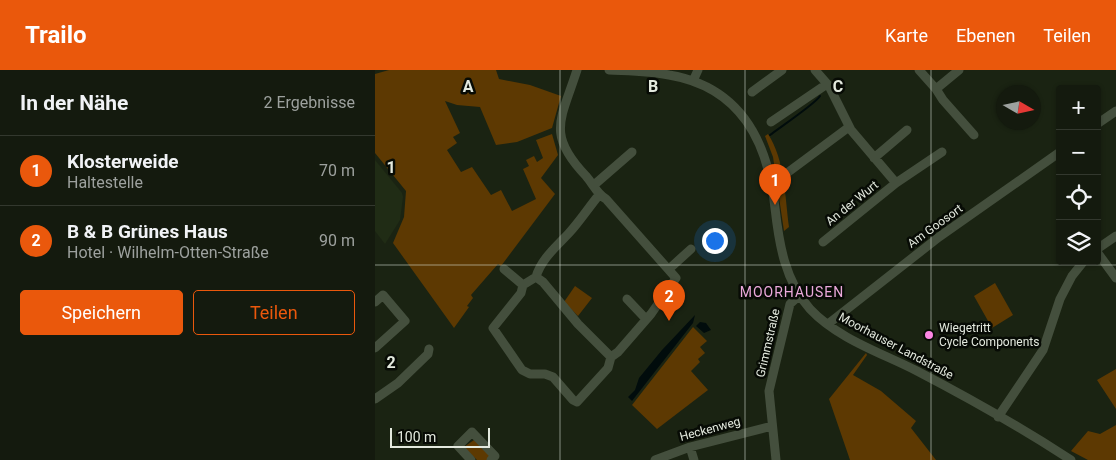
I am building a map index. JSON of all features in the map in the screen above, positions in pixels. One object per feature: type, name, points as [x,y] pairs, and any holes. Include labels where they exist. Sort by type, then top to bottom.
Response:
[{"type":"street","points":[[577,70],[564,110],[559,136],[570,160],[594,185],[599,195],[606,199],[676,278],[659,303],[618,352],[611,357],[608,368],[577,402],[573,400],[553,377],[545,374],[530,374],[522,370],[493,328],[521,293],[523,285],[536,277],[538,270],[557,244],[568,234],[599,195]]},
{"type":"street","name":"Moorhauser Landstraße","points":[[609,70],[661,74],[693,81],[717,94],[741,113],[755,132],[763,149],[773,187],[783,261],[800,296],[828,324],[998,417],[1071,460]]},
{"type":"street","points":[[693,81],[698,70]]},
{"type":"street","points":[[752,92],[782,70]]},
{"type":"street","name":"An der Wurt","points":[[815,70],[827,84],[849,127],[896,183]]},
{"type":"street","points":[[919,70],[974,135]]},
{"type":"street","points":[[936,89],[959,70]]},
{"type":"street","points":[[771,122],[827,84]]},
{"type":"street","points":[[1101,121],[1116,111]]},
{"type":"street","points":[[787,173],[849,127]]},
{"type":"street","points":[[874,158],[907,130]]},
{"type":"street","points":[[594,185],[631,152]]},
{"type":"street","name":"An der Wurt","points":[[823,242],[896,183],[941,152]]},
{"type":"street","name":"Am Goosort","points":[[828,324],[939,237],[1056,155]]},
{"type":"street","points":[[1101,248],[1116,236]]},
{"type":"street","points":[[669,270],[691,249]]},
{"type":"street","points":[[1101,257],[1116,278]]},
{"type":"street","points":[[998,417],[1043,350],[1060,299],[1072,276],[1081,265]]},
{"type":"street","points":[[504,270],[523,285]]},
{"type":"street","points":[[536,277],[611,357]]},
{"type":"street","points":[[375,302],[383,295],[405,321],[375,348]]},
{"type":"street","name":"Grimmstraße","points":[[776,460],[769,391],[790,304],[800,296]]},
{"type":"street","points":[[627,299],[645,318]]},
{"type":"street","points":[[375,400],[398,383],[428,354],[429,349]]},
{"type":"street","name":"Heckenweg","points":[[655,460],[691,447],[772,426]]},
{"type":"street","points":[[471,460],[458,446],[472,432],[495,456],[491,460]]},
{"type":"street","points":[[691,447],[694,460]]},
{"type":"shaded area","points":[[389,70],[496,70],[499,79],[530,85],[561,96],[552,128],[517,142],[496,145],[480,107],[457,105],[445,101],[460,133],[453,137],[457,143],[447,150],[461,172],[472,167],[491,195],[501,190],[512,211],[536,199],[523,169],[529,166],[526,160],[534,156],[537,162],[543,158],[536,140],[552,134],[558,155],[541,178],[555,194],[501,266],[498,264],[471,295],[473,298],[467,306],[469,307],[454,328],[393,243],[404,217],[406,191],[375,153],[375,74]]},
{"type":"shaded area","points":[[768,134],[778,155],[783,179],[789,227],[784,231],[773,157],[765,136]]},
{"type":"shaded area","points":[[375,160],[402,193],[403,197],[400,220],[385,244],[375,231]]},
{"type":"shaded area","points":[[995,283],[1013,315],[992,328],[974,296]]},
{"type":"shaded area","points":[[575,286],[592,298],[578,316],[564,302]]},
{"type":"shaded area","points":[[695,315],[693,323],[632,401],[628,397],[635,390],[639,378]]},
{"type":"shaded area","points":[[700,322],[706,323],[711,330],[704,333],[696,326]]},
{"type":"shaded area","points":[[693,327],[707,341],[700,347],[705,353],[698,359],[700,362],[691,371],[708,390],[657,429],[632,405]]},
{"type":"shaded area","points":[[866,353],[867,355],[853,375],[881,391],[916,421],[911,428],[936,460],[850,460],[829,399]]},
{"type":"shaded area","points":[[1116,369],[1116,409],[1097,380]]},
{"type":"shaded area","points":[[1116,425],[1116,460],[1088,460],[1071,451],[1088,431],[1100,434]]},
{"type":"shaded area","points":[[474,440],[491,457],[488,460],[477,460],[464,447]]},
{"type":"waterway","points":[[770,135],[820,96]]},
{"type":"place","name":"Klosterweide","points":[[775,205]]},
{"type":"place","name":"B & B Grünes Haus","points":[[669,321]]},
{"type":"place","name":"Wiegetritt Cycle Components","points":[[929,335]]},
{"type":"district","name":"MOORHAUSEN","points":[[792,292]]}]
